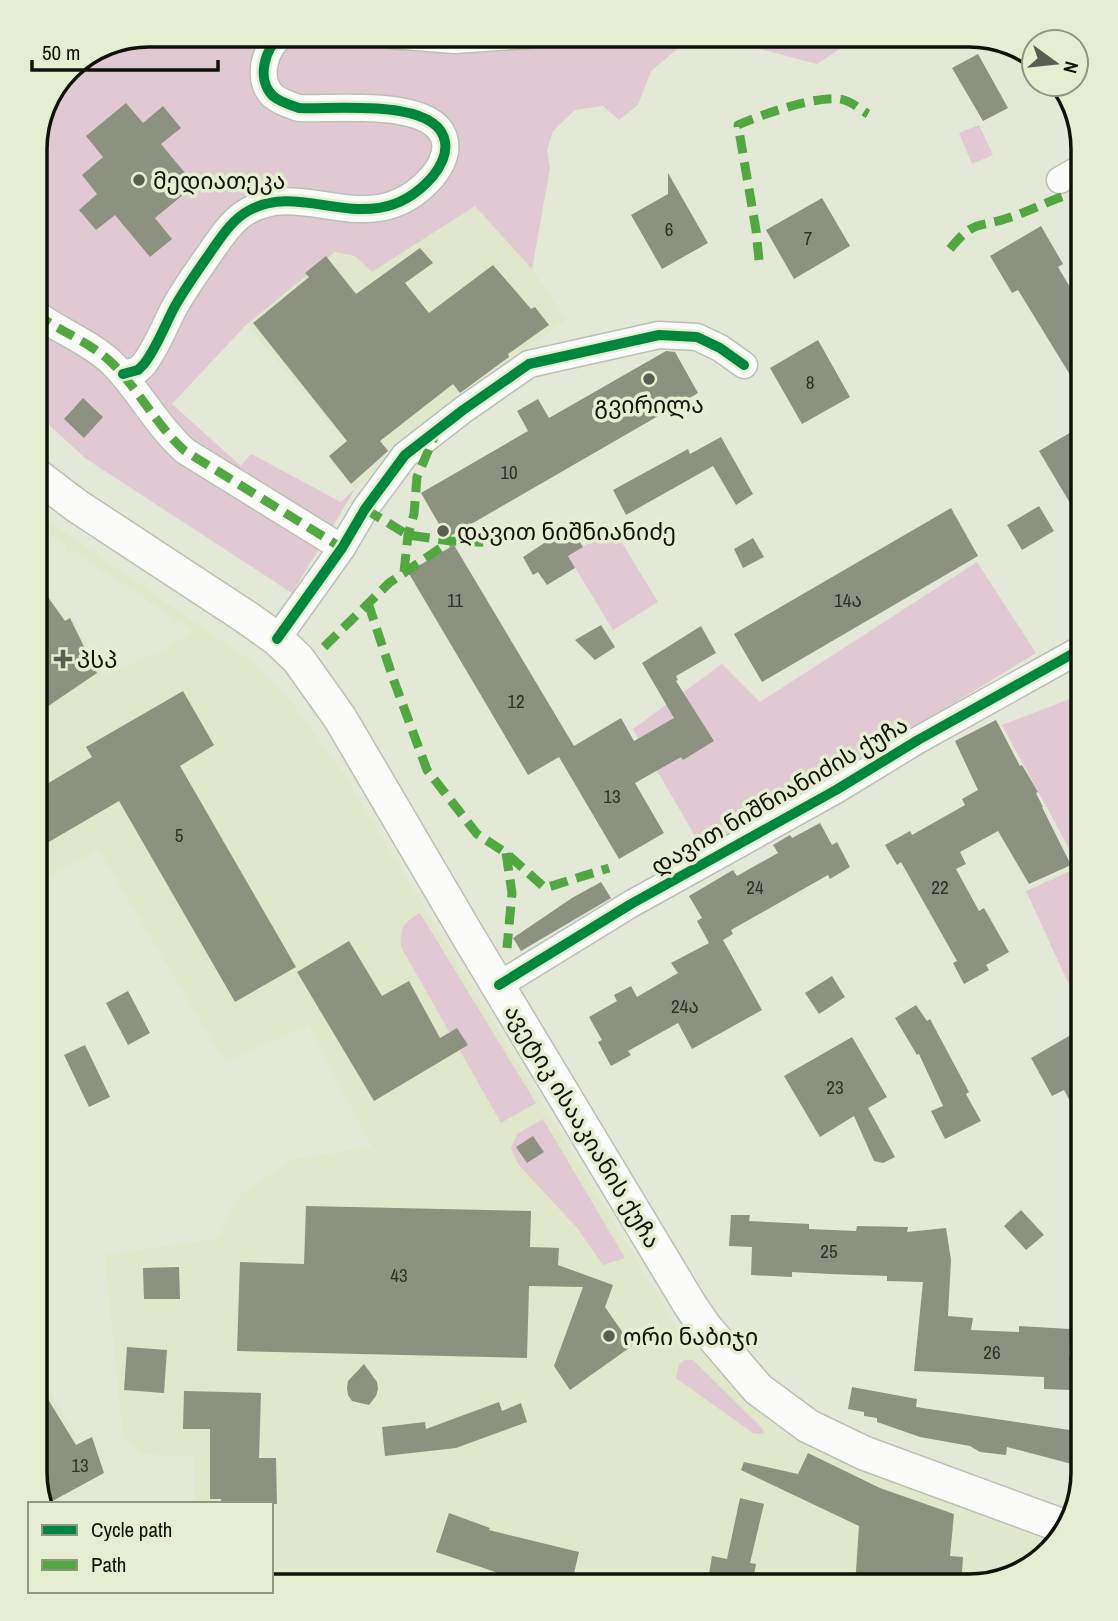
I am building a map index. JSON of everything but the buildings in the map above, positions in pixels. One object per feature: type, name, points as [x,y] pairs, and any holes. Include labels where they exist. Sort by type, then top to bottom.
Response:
[{"type":"main road","name":"ავეტიკ ისააკიანის ქუჩა","points":[[47,483],[277,639],[298,659],[340,718],[690,1305],[758,1390],[808,1426],[864,1453],[1057,1524]]},
{"type":"street","points":[[123,374],[138,370],[144,364],[190,283],[227,229],[248,211],[261,205],[297,202],[357,210],[372,209],[409,197],[438,171],[446,147],[444,137],[438,127],[426,118],[396,110],[299,107],[274,97],[267,89],[263,76],[272,47]]},
{"type":"street","points":[[47,320],[99,352],[123,374],[171,438],[185,451],[342,548]]},
{"type":"street","points":[[277,639],[405,455],[529,364],[659,335],[697,337],[720,348],[744,365]]},
{"type":"street","name":"დავით ნიშნიანიძის ქუჩა","points":[[499,985],[631,904],[1071,655]]},
{"type":"shaded area","points":[[150,47],[680,47],[651,71],[638,105],[619,120],[603,106],[575,110],[553,131],[547,150],[550,168],[532,269],[475,206],[372,272],[355,256],[335,252],[246,325],[172,404],[241,466],[251,454],[341,502],[355,489],[292,593],[85,458],[47,423],[47,143],[58,104],[68,87],[98,61],[130,49]]},
{"type":"shaded area","points":[[753,47],[843,47],[817,64]]},
{"type":"shaded area","points":[[979,125],[993,155],[972,164],[959,133]]},
{"type":"shaded area","points":[[475,206],[532,269],[566,319],[355,489],[326,455],[344,439],[246,325],[335,252],[355,256],[372,272]]},
{"type":"shaded area","points":[[47,520],[256,665],[291,701],[345,776],[678,1329],[778,1431],[812,1448],[1044,1540],[1041,1544],[1008,1566],[968,1574],[273,1574],[273,1502],[195,1502],[195,1457],[142,1454],[123,1437],[105,1255],[217,1239],[241,1194],[295,1159],[372,1147],[309,1025],[225,1062],[99,850],[47,878],[47,593],[62,615],[69,612],[104,676],[159,652],[194,631],[180,621],[174,624],[170,614],[167,616],[162,608],[157,610],[154,602],[148,603],[144,595],[138,596],[135,588],[129,590],[125,582],[119,584],[115,576],[109,578],[106,570],[100,571],[96,564],[91,565],[87,558],[81,559],[77,551],[69,554],[64,544],[47,532]]},
{"type":"shaded area","points":[[613,528],[658,602],[613,630],[568,556]]},
{"type":"shaded area","points":[[977,562],[1036,653],[706,855],[633,729],[722,664],[760,702]]},
{"type":"shaded area","points":[[1071,699],[1071,852],[1002,725]]},
{"type":"shaded area","points":[[1071,871],[1071,989],[1026,891]]},
{"type":"shaded area","points":[[420,913],[536,1103],[501,1123],[401,947],[404,926]]},
{"type":"shaded area","points":[[543,1119],[625,1258],[603,1265],[578,1229],[518,1164],[511,1148],[517,1134]]},
{"type":"shaded area","points":[[685,1360],[693,1360],[762,1428],[764,1434],[753,1433],[676,1378],[679,1364]]},
{"type":"shaded area","points":[[47,1386],[75,1434],[47,1456]]},
{"type":"marked path","points":[[759,260],[738,125],[775,111],[821,100],[844,100],[868,114]]},
{"type":"marked path","points":[[950,249],[972,228],[1018,215],[1067,195]]},
{"type":"marked path","points":[[47,321],[112,363],[185,451],[342,548]]},
{"type":"marked path","points":[[404,572],[417,477],[435,435]]},
{"type":"marked path","points":[[365,509],[408,535],[451,541],[500,543]]},
{"type":"marked path","points":[[324,647],[389,583],[451,541]]},
{"type":"marked path","points":[[368,603],[427,770],[477,834],[506,853],[545,888],[609,868]]},
{"type":"marked path","points":[[506,853],[512,893],[507,948]]},
{"type":"cycle path","points":[[123,374],[138,370],[144,364],[187,286],[232,224],[248,211],[270,203],[293,201],[363,209],[387,206],[410,196],[433,176],[440,164],[445,142],[438,128],[424,118],[382,109],[299,108],[273,96],[268,89],[264,73],[271,47]]},
{"type":"cycle path","points":[[277,639],[405,455],[529,364],[659,335],[697,337],[720,348],[744,365]]},
{"type":"cycle path","points":[[499,985],[631,904],[1071,655]]},
{"type":"place","name":"მედიათეკა","points":[[139,180]]},
{"type":"place","name":"გვირილა","points":[[649,379]]},
{"type":"place","name":"დავით ნიშნიანიძე","points":[[443,531]]},
{"type":"place","name":"პსპ","points":[[63,659]]},
{"type":"place","name":"ორი ნაბიჯი","points":[[609,1336]]}]
